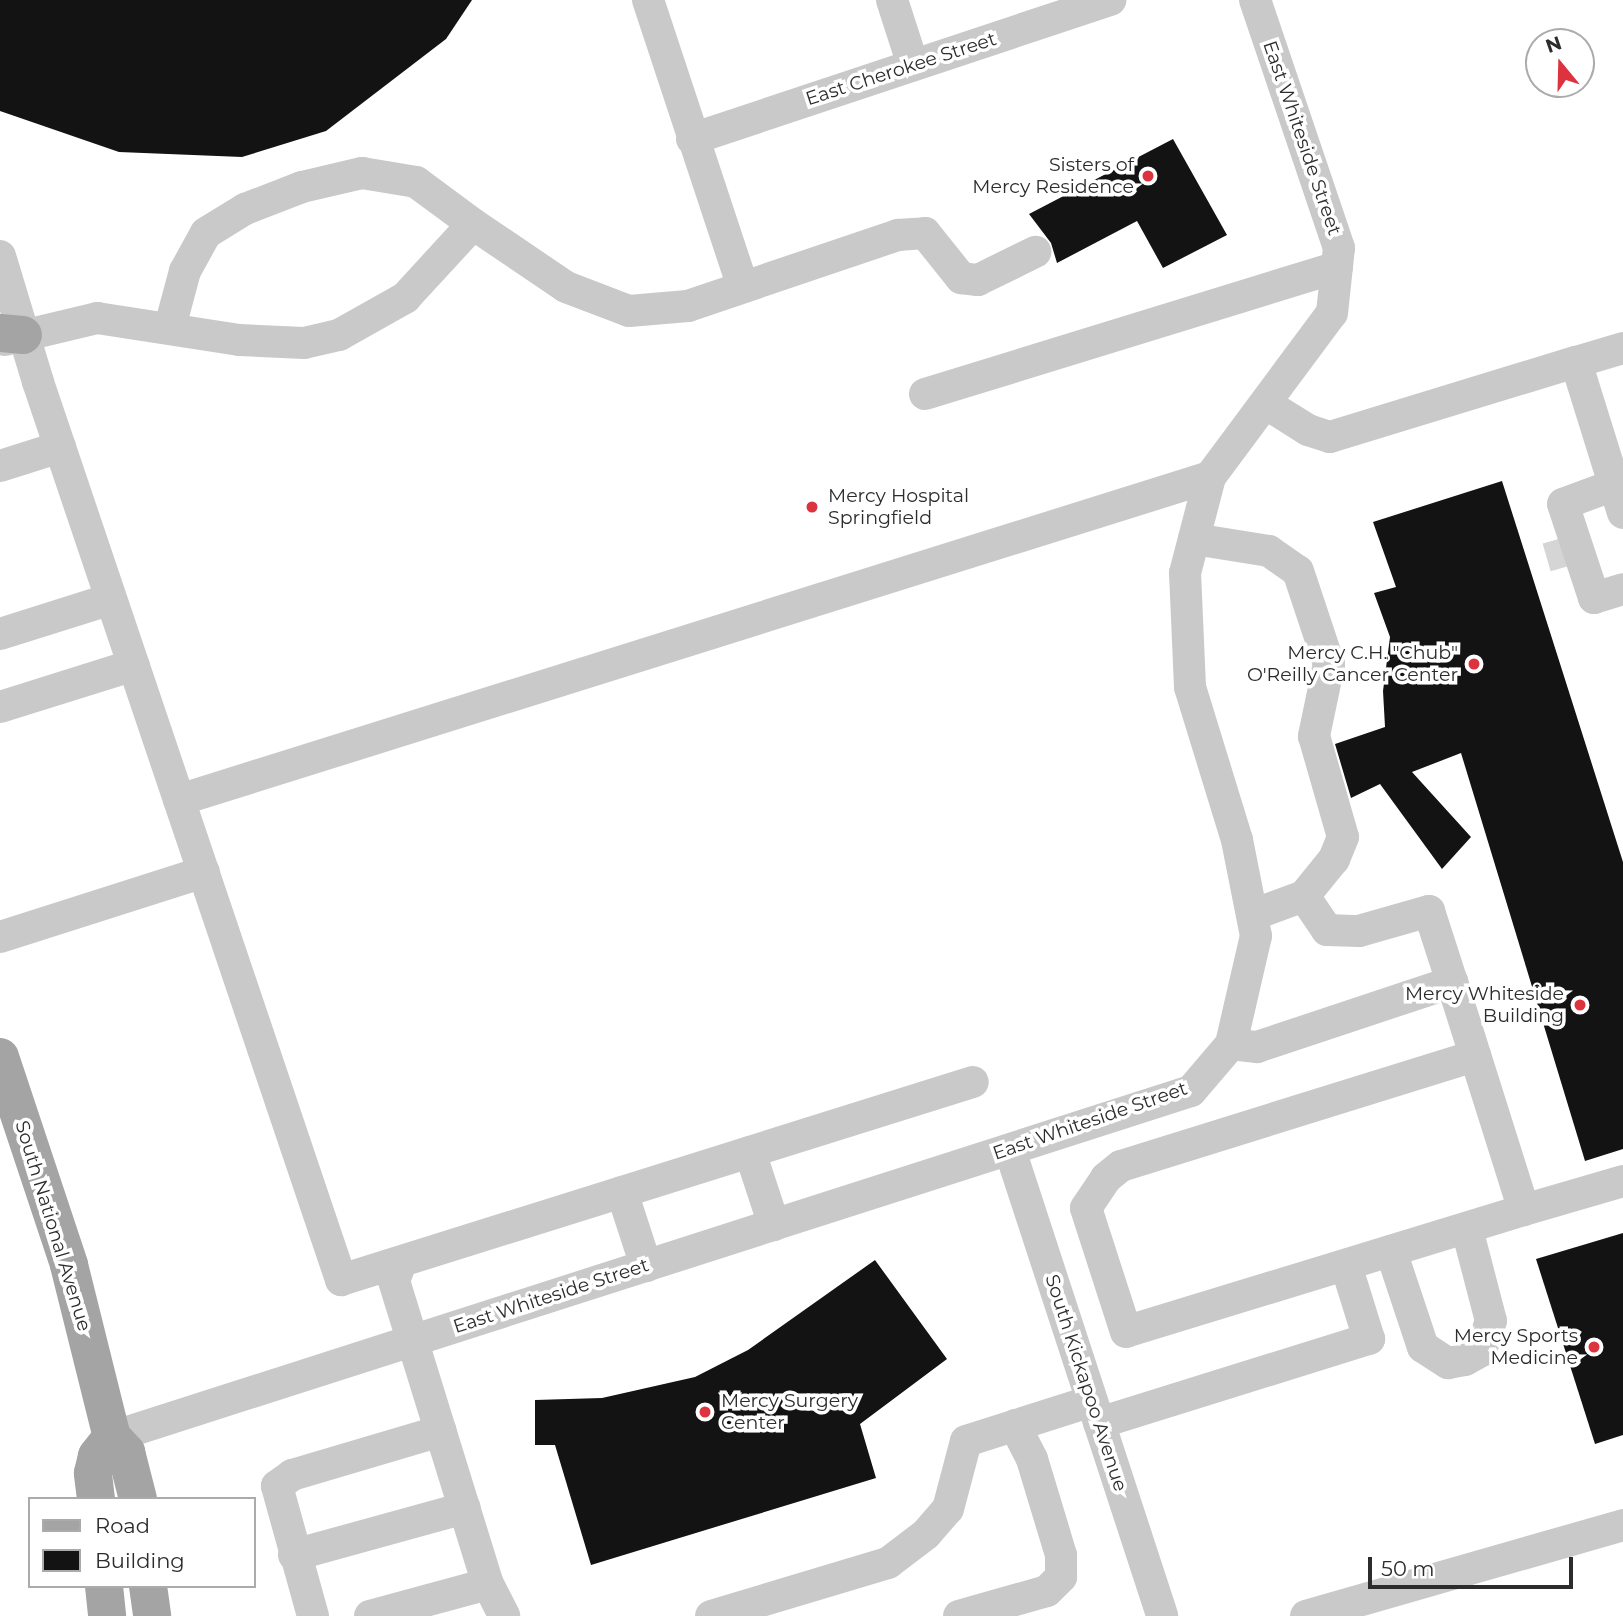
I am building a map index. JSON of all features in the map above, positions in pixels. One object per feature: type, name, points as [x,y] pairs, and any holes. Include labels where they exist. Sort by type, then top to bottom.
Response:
[{"type":"main road","name":"South National Avenue","points":[[0,1057],[69,1265],[113,1437],[126,1452],[137,1497]]},
{"type":"main road","points":[[96,1497],[93,1473],[97,1456],[113,1437]]},
{"type":"main road","points":[[104,1588],[107,1616]]},
{"type":"main road","points":[[149,1588],[152,1616]]},
{"type":"street","points":[[648,0],[743,287]]},
{"type":"street","points":[[892,0],[913,65]]},
{"type":"street","name":"East Cherokee Street","points":[[692,138],[1110,0]]},
{"type":"street","name":"East Whiteside Street","points":[[113,1437],[1191,1091],[1231,1044],[1256,936],[1237,840],[1190,687],[1185,573],[1210,477],[1268,405],[1332,313],[1339,248],[1255,0]]},
{"type":"street","points":[[170,327],[185,271],[206,233],[245,209],[302,187],[362,173],[416,182],[473,225],[566,287],[629,310],[688,306],[898,235],[925,233],[961,278],[978,280],[1035,252]]},
{"type":"street","points":[[8,336],[97,318],[170,327],[239,340],[304,343],[339,335],[405,298],[473,225]]},
{"type":"street","points":[[0,256],[8,336],[60,447],[341,1280],[974,1082]]},
{"type":"street","points":[[925,394],[1337,267]]},
{"type":"street","points":[[1268,405],[1308,430],[1330,437],[1623,348]]},
{"type":"street","points":[[1576,362],[1619,499],[1563,504],[1556,511],[1562,553],[1579,592],[1609,594]]},
{"type":"street","points":[[0,466],[60,447]]},
{"type":"street","points":[[180,800],[1210,477]]},
{"type":"street","points":[[1563,504],[1609,594]]},
{"type":"street","points":[[1194,539],[1269,551],[1298,571],[1329,664],[1314,736],[1343,837],[1334,859],[1304,896],[1252,915]]},
{"type":"street","points":[[0,634],[111,599]]},
{"type":"street","points":[[0,707],[134,665]]},
{"type":"street","points":[[0,937],[204,872]]},
{"type":"street","points":[[1304,896],[1327,930],[1359,931],[1429,911],[1524,1210]]},
{"type":"street","points":[[1231,1044],[1257,1047],[1452,982]]},
{"type":"street","points":[[1126,1332],[1086,1208],[1106,1178],[1121,1166],[1475,1056]]},
{"type":"street","points":[[1191,1091],[1206,1140]]},
{"type":"street","name":"South Kickapoo Avenue","points":[[1010,1150],[1162,1616]]},
{"type":"street","points":[[750,1152],[774,1225]]},
{"type":"street","points":[[1075,1348],[1623,1181]]},
{"type":"street","points":[[622,1192],[646,1266]]},
{"type":"street","points":[[1391,1251],[1423,1347],[1448,1363],[1465,1360],[1481,1351],[1491,1321],[1466,1229]]},
{"type":"street","points":[[401,1262],[394,1281],[488,1584],[504,1616]]},
{"type":"street","points":[[711,1616],[749,1611],[888,1563],[926,1534],[948,1509],[966,1441],[1015,1425],[1096,1412],[1369,1339],[1346,1265]]},
{"type":"street","points":[[959,1616],[1047,1591],[1061,1577],[1061,1555],[1032,1459],[1015,1425]]},
{"type":"street","points":[[313,1616],[277,1486],[292,1475],[441,1431]]},
{"type":"street","points":[[294,1555],[465,1508]]},
{"type":"street","points":[[1306,1616],[1372,1607],[1623,1525]]},
{"type":"street","points":[[370,1616],[488,1584]]},
{"type":"building","points":[[0,0],[472,0],[446,39],[326,131],[242,157],[119,152],[0,111]]},
{"type":"building","name":"Sisters of Mercy Residence","points":[[1173,139],[1227,235],[1163,268],[1137,221],[1057,263],[1051,243],[1029,214]]},
{"type":"building","points":[[1502,481],[1623,862],[1623,1149],[1585,1161],[1461,753],[1412,772],[1471,837],[1442,869],[1380,784],[1351,798],[1335,744],[1385,727],[1383,691],[1390,637],[1374,593],[1396,587],[1373,522]]},
{"type":"building","name":"Mercy Sports Medicine","points":[[1623,1233],[1623,1435],[1595,1444],[1536,1259]]},
{"type":"building","name":"Mercy Surgery Center","points":[[875,1260],[947,1359],[860,1424],[876,1478],[591,1565],[555,1445],[535,1445],[535,1400],[602,1398],[695,1377],[748,1350]]},
{"type":"tunnel","points":[[1558,539],[1566,567]]},
{"type":"place","name":"Sisters of Mercy Residence","points":[[1148,176]]},
{"type":"place","name":"Mercy Hospital Springfield","points":[[812,507]]},
{"type":"place","name":"Mercy C.H. \"Chub\" O'Reilly Cancer Center","points":[[1474,664]]},
{"type":"place","name":"Mercy Whiteside Building","points":[[1580,1005]]},
{"type":"place","name":"Mercy Sports Medicine","points":[[1594,1347]]},
{"type":"place","name":"Mercy Surgery Center","points":[[705,1412]]}]
